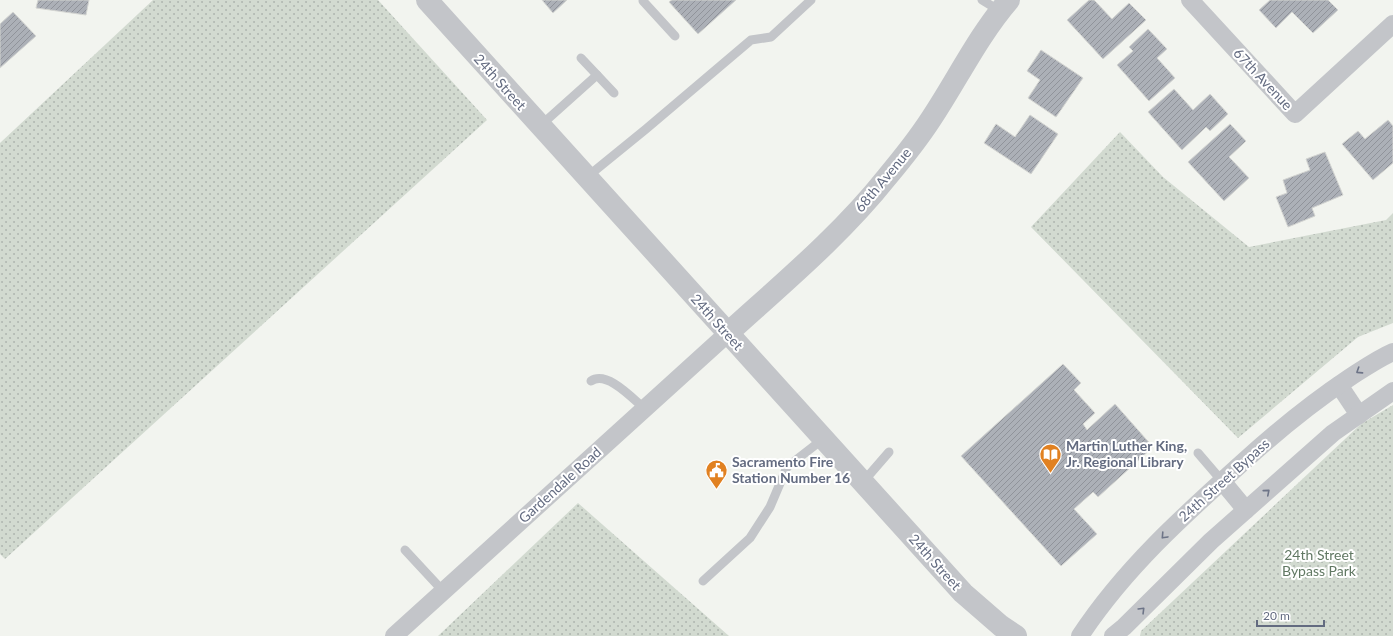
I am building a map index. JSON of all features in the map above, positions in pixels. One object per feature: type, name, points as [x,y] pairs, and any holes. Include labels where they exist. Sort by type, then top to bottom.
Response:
[{"type":"street","name":"24th Street","points":[[427,0],[727,334],[963,593],[1001,626],[1016,636]]},
{"type":"street","name":"67th Avenue","points":[[1190,0],[1295,114],[1393,24]]},
{"type":"street","name":"68th Avenue","points":[[727,334],[814,255],[863,206],[882,183],[931,120],[984,33],[997,4]]},
{"type":"street","name":"Gardendale Road","points":[[394,636],[727,334]]},
{"type":"street","name":"24th Street Bypass","points":[[1080,636],[1125,577],[1176,523],[1222,481],[1290,420],[1339,384],[1380,358],[1393,352]]},
{"type":"street","points":[[1339,384],[1359,415]]},
{"type":"street","points":[[1113,636],[1211,541],[1333,433],[1393,390]]},
{"type":"street","points":[[1222,481],[1246,510]]},
{"type":"lane","points":[[586,177],[646,129],[750,40],[772,37],[811,0]]},
{"type":"lane","points":[[643,1],[675,36]]},
{"type":"lane","points":[[581,58],[614,93]]},
{"type":"lane","points":[[540,126],[597,75]]},
{"type":"lane","points":[[591,381],[603,378],[611,381],[645,409]]},
{"type":"lane","points":[[703,581],[750,538],[770,507],[787,466],[823,439]]},
{"type":"lane","points":[[862,482],[889,452]]},
{"type":"lane","points":[[1198,453],[1222,481]]},
{"type":"lane","points":[[405,550],[443,591]]},
{"type":"green space","points":[[153,0],[378,0],[487,120],[5,559],[0,554],[0,143]]},
{"type":"green space","points":[[1120,132],[1163,177],[1249,247],[1386,220],[1393,213],[1393,323],[1358,337],[1238,438],[1031,227]]},
{"type":"green space","name":"24th Street Bypass Park","points":[[1393,405],[1393,636],[1140,636],[1141,631],[1361,424]]},
{"type":"green space","points":[[578,503],[729,636],[438,636]]},
{"type":"building","points":[[38,0],[89,0],[86,15],[36,8]]},
{"type":"building","points":[[542,0],[567,0],[553,13]]},
{"type":"building","points":[[672,0],[736,0],[698,34],[669,2]]},
{"type":"building","points":[[1089,0],[1094,0],[1112,19],[1129,3],[1146,20],[1103,59],[1067,20]]},
{"type":"building","points":[[1270,0],[1328,0],[1338,10],[1313,33],[1292,12],[1276,28],[1259,10]]},
{"type":"building","points":[[13,12],[36,36],[0,68],[0,24]]},
{"type":"building","points":[[1148,29],[1167,49],[1157,58],[1175,78],[1149,101],[1117,65],[1133,51],[1129,47]]},
{"type":"building","points":[[1041,50],[1083,78],[1056,117],[1028,98],[1040,80],[1027,71]]},
{"type":"building","points":[[1174,89],[1193,110],[1210,94],[1228,114],[1210,131],[1206,127],[1182,150],[1148,112]]},
{"type":"building","points":[[1030,115],[1058,134],[1031,174],[984,143],[996,124],[1015,137]]},
{"type":"building","points":[[1388,120],[1393,126],[1393,163],[1373,180],[1342,144],[1358,131],[1365,139]]},
{"type":"building","points":[[1230,124],[1246,141],[1229,157],[1249,178],[1224,201],[1188,162]]},
{"type":"building","points":[[1325,152],[1343,195],[1312,208],[1315,216],[1288,227],[1276,197],[1287,193],[1283,180],[1310,170],[1306,159]]},
{"type":"building","name":"Martin Luther King, Jr. Regional Library","points":[[1063,364],[1081,383],[1074,390],[1095,413],[1083,424],[1087,430],[1115,404],[1153,447],[1098,497],[1093,492],[1074,509],[1097,534],[1061,566],[961,456]]},
{"type":"place","name":"Martin Luther King, Jr. Regional Library","points":[[1050,474]]},
{"type":"place","name":"Sacramento Fire Station Number 16","points":[[716,490]]}]
